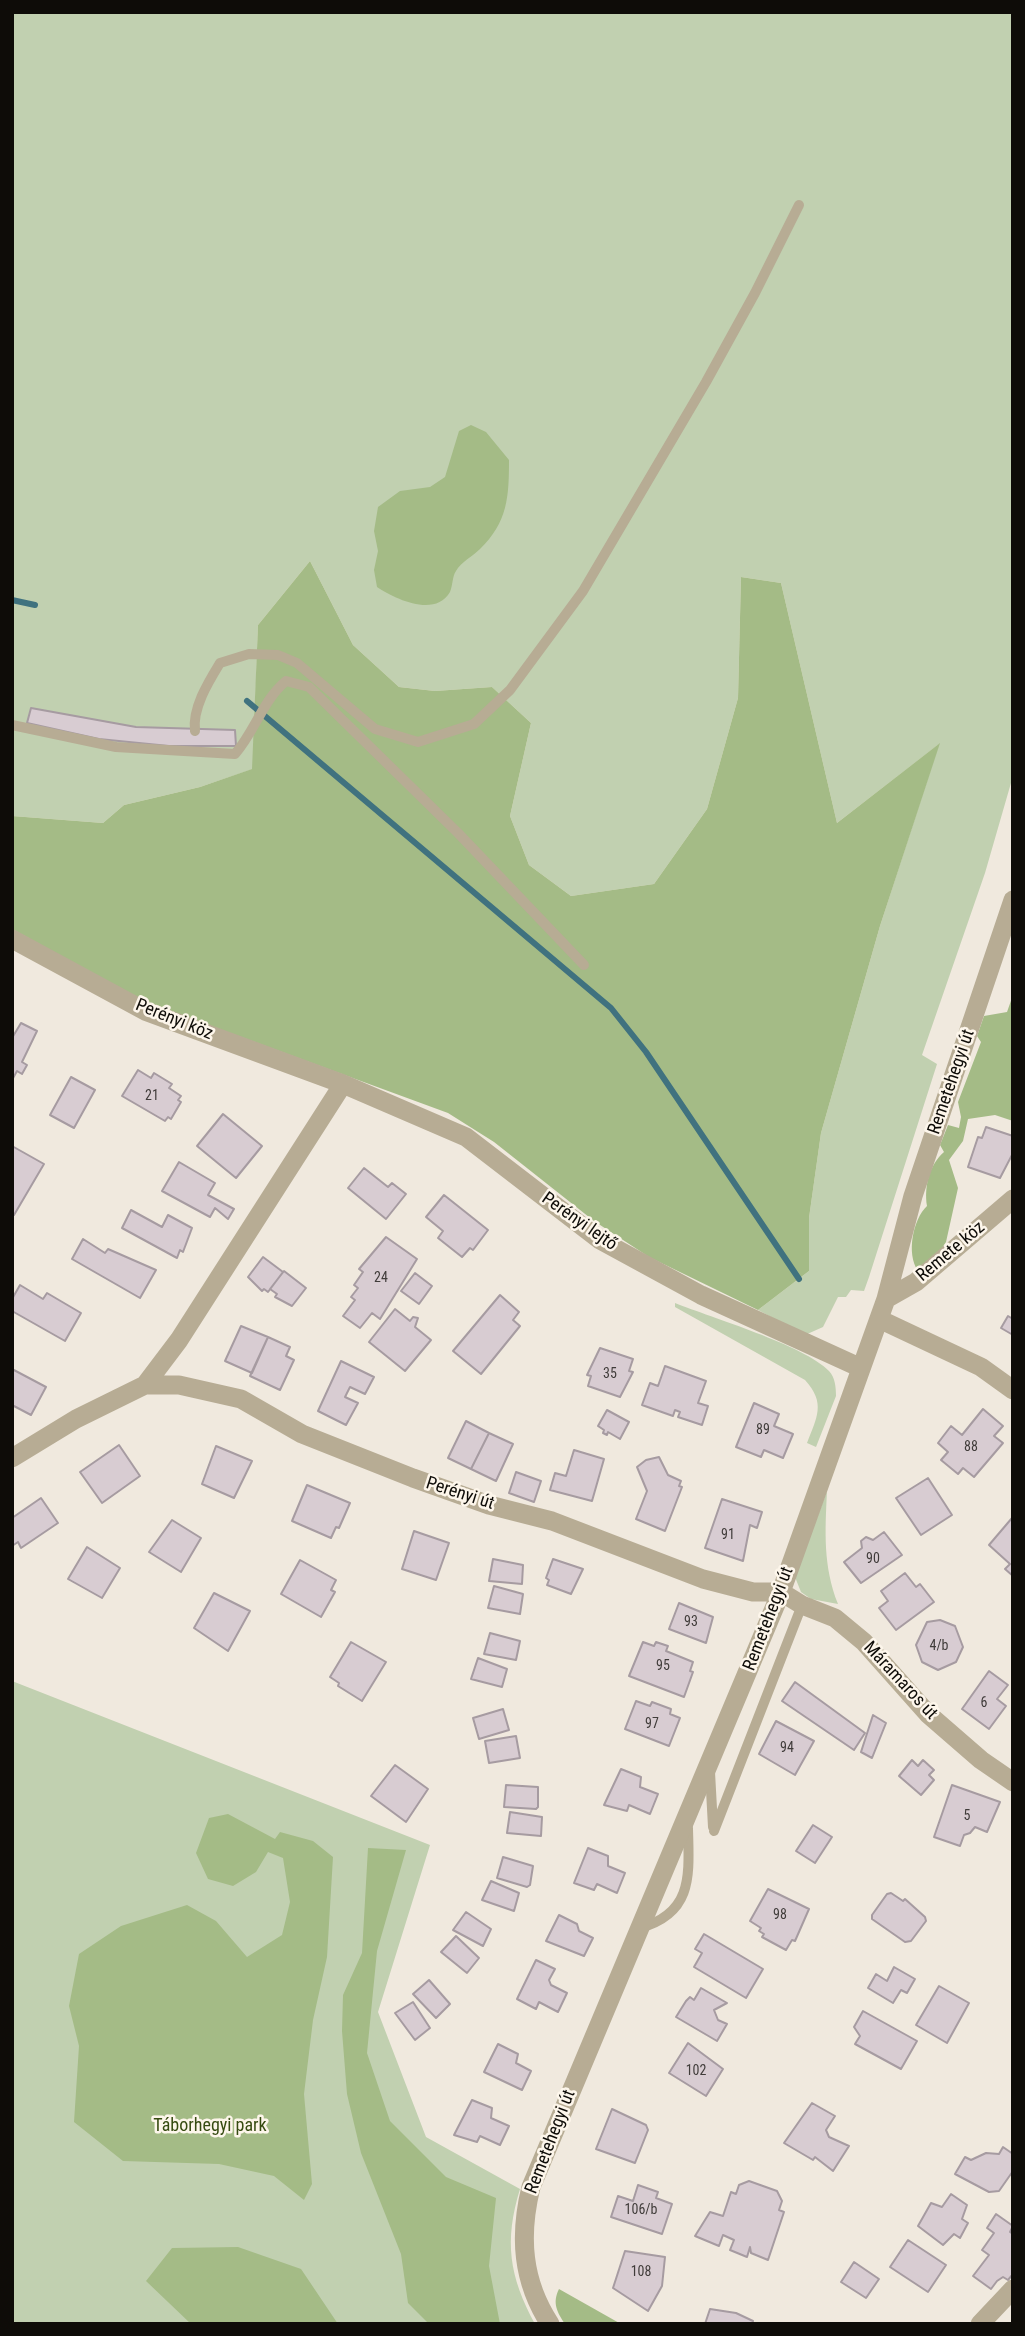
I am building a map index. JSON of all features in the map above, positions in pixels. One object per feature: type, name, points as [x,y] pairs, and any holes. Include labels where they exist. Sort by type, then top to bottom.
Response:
[{"type":"street","name":"Remetehegyi út","points":[[550,2324],[527,2274],[523,2241],[531,2187],[637,1929],[710,1767],[781,1592],[886,1299],[913,1196],[1013,900]]},
{"type":"street","name":"Perényi köz","points":[[12,939],[145,1011],[343,1084]]},
{"type":"street","name":"Perényi lejtő","points":[[343,1084],[466,1137],[600,1240],[701,1295],[861,1368]]},
{"type":"street","name":"Perényi út","points":[[145,1385],[179,1340],[343,1084]]},
{"type":"street","name":"Remete köz","points":[[886,1299],[916,1282],[1013,1199]]},
{"type":"street","points":[[879,1319],[981,1367],[1013,1390]]},
{"type":"street","name":"Perényi út","points":[[12,1458],[76,1419],[145,1385],[179,1385],[232,1396],[302,1434],[413,1478],[489,1505],[552,1521],[704,1579],[753,1592],[781,1592]]},
{"type":"street","name":"Máramaros út","points":[[781,1592],[802,1605],[835,1618],[864,1642],[928,1714],[981,1760],[1013,1782]]},
{"type":"street","points":[[980,2324],[1013,2289]]},
{"type":"lane","points":[[195,731],[194,723],[207,683],[220,663],[249,654],[278,655],[308,671],[375,729],[418,742],[474,724],[510,690],[583,591],[706,382],[799,205]]},
{"type":"lane","points":[[299,682],[308,671]]},
{"type":"lane","points":[[12,724],[116,747],[235,754],[247,740],[274,692],[286,681],[299,682],[309,687],[458,832],[584,965]]},
{"type":"lane","points":[[710,1767],[714,1831],[802,1605]]},
{"type":"lane","points":[[637,1929],[657,1924],[677,1905],[689,1880],[687,1817]]},
{"type":"green space","points":[[12,12],[1013,12],[1013,776],[985,873],[922,1055],[937,1064],[869,1277],[864,1291],[851,1290],[846,1297],[838,1297],[823,1327],[805,1335],[758,1310],[809,1271],[809,1218],[821,1133],[880,926],[939,744],[837,823],[781,583],[741,577],[738,698],[707,809],[654,884],[571,896],[529,865],[510,816],[531,723],[492,687],[435,691],[399,687],[353,645],[310,561],[258,625],[253,769],[200,787],[124,805],[103,823],[12,816]]},
{"type":"green space","points":[[471,425],[486,432],[509,460],[505,508],[489,539],[458,568],[450,592],[443,600],[425,605],[404,601],[377,587],[374,570],[378,551],[374,531],[378,507],[400,491],[430,487],[445,477],[459,431]]},
{"type":"green space","points":[[310,561],[353,645],[399,687],[435,691],[492,687],[531,723],[510,816],[529,865],[571,896],[654,884],[707,809],[738,698],[741,577],[781,583],[837,823],[940,743],[880,926],[821,1133],[809,1218],[809,1271],[758,1310],[649,1257],[594,1221],[494,1142],[448,1113],[143,1001],[12,929],[12,816],[103,823],[124,805],[200,787],[252,769],[258,625]]},
{"type":"green space","points":[[1013,995],[1013,1121],[995,1115],[968,1119],[963,1141],[949,1160],[958,1188],[946,1242],[933,1262],[918,1271],[912,1255],[915,1228],[927,1206],[929,1177],[944,1152],[940,1145],[948,1125],[959,1128],[961,1117],[958,1102],[981,1042],[977,1036],[984,1016],[1007,1012]]},
{"type":"green space","points":[[675,1303],[779,1342],[817,1361],[829,1371],[835,1382],[836,1396],[816,1447],[807,1443],[818,1410],[816,1396],[805,1380],[675,1307]]},
{"type":"green space","points":[[827,1491],[827,1562],[838,1604],[811,1599],[801,1592],[795,1577]]},
{"type":"green space","name":"Táborhegyi park","points":[[12,1681],[430,1845],[378,2012],[426,2137],[520,2189],[512,2225],[512,2258],[519,2290],[535,2324],[12,2324]]},
{"type":"green space","points":[[228,1814],[275,1839],[280,1832],[313,1841],[333,1857],[327,1957],[313,2020],[304,2094],[312,2184],[304,2200],[274,2176],[219,2164],[123,2161],[74,2122],[79,2046],[69,2006],[79,1954],[121,1926],[187,1905],[216,1921],[247,1957],[282,1935],[290,1902],[283,1858],[268,1852],[256,1872],[233,1886],[208,1879],[196,1853],[209,1818]]},
{"type":"green space","points":[[368,1848],[406,1850],[377,1951],[367,2053],[390,2121],[446,2177],[496,2198],[489,2266],[500,2324],[429,2324],[408,2303],[401,2254],[361,2153],[347,2094],[342,2031],[343,1995],[362,1953]]},
{"type":"green space","points":[[238,2247],[301,2269],[338,2324],[191,2324],[146,2281],[172,2248]]},
{"type":"green space","points":[[559,2289],[621,2324],[565,2324],[556,2307]]},
{"type":"building","points":[[31,708],[136,727],[235,730],[236,746],[169,746],[99,739],[27,723]]},
{"type":"building","points":[[21,1023],[37,1031],[22,1062],[27,1065],[22,1074],[17,1071],[12,1080],[12,1038]]},
{"type":"building","points":[[138,1070],[151,1078],[154,1073],[172,1084],[169,1088],[181,1096],[178,1100],[181,1102],[171,1119],[168,1117],[165,1121],[122,1096]]},
{"type":"building","points":[[71,1077],[95,1090],[74,1128],[50,1115]]},
{"type":"building","points":[[223,1114],[262,1146],[236,1178],[197,1146]]},
{"type":"building","points":[[986,1127],[1013,1136],[1013,1153],[1000,1178],[968,1167],[978,1137],[982,1138]]},
{"type":"building","points":[[12,1146],[44,1164],[14,1215],[12,1214]]},
{"type":"building","points":[[179,1162],[215,1183],[208,1195],[234,1209],[228,1219],[215,1208],[210,1217],[162,1191]]},
{"type":"building","points":[[364,1168],[388,1187],[392,1183],[406,1194],[386,1219],[348,1188]]},
{"type":"building","points":[[444,1195],[488,1230],[473,1250],[470,1248],[462,1257],[438,1238],[443,1231],[426,1217]]},
{"type":"building","points":[[131,1210],[162,1227],[168,1215],[192,1228],[183,1252],[180,1250],[177,1258],[122,1228]]},
{"type":"building","points":[[386,1237],[417,1259],[380,1319],[372,1313],[360,1328],[343,1316],[355,1300],[351,1297],[358,1288],[354,1285],[363,1272],[359,1269]]},
{"type":"building","points":[[83,1239],[105,1253],[108,1249],[156,1270],[140,1298],[72,1259]]},
{"type":"building","points":[[263,1257],[283,1272],[268,1292],[264,1289],[262,1291],[248,1277]]},
{"type":"building","points":[[284,1271],[306,1288],[292,1306],[275,1297],[277,1294],[270,1289]]},
{"type":"building","points":[[415,1273],[432,1286],[419,1304],[401,1291]]},
{"type":"building","points":[[20,1285],[43,1299],[47,1293],[81,1313],[65,1341],[12,1311],[12,1299]]},
{"type":"building","points":[[500,1295],[519,1312],[513,1320],[520,1326],[481,1374],[453,1351]]},
{"type":"building","points":[[395,1309],[410,1321],[413,1317],[418,1318],[415,1327],[431,1340],[405,1371],[369,1342]]},
{"type":"building","points":[[1008,1316],[1013,1319],[1013,1335],[1001,1328]]},
{"type":"building","points":[[241,1326],[268,1337],[252,1373],[225,1361]]},
{"type":"building","points":[[268,1337],[290,1347],[286,1356],[294,1360],[280,1390],[250,1376]]},
{"type":"building","points":[[600,1348],[633,1359],[629,1371],[633,1372],[620,1397],[588,1386],[591,1376],[587,1375]]},
{"type":"building","points":[[341,1361],[374,1377],[365,1394],[350,1387],[345,1397],[358,1403],[346,1425],[318,1411]]},
{"type":"building","points":[[665,1366],[706,1381],[698,1403],[708,1406],[702,1425],[678,1417],[680,1412],[675,1410],[673,1416],[642,1405],[650,1383],[658,1386]]},
{"type":"building","points":[[12,1369],[46,1387],[31,1415],[12,1405]]},
{"type":"building","points":[[754,1403],[779,1414],[774,1426],[793,1434],[783,1458],[764,1450],[761,1457],[736,1447]]},
{"type":"building","points":[[983,1409],[1003,1426],[994,1436],[1003,1443],[974,1477],[963,1468],[958,1474],[941,1460],[948,1452],[938,1443],[951,1426],[962,1435]]},
{"type":"building","points":[[607,1410],[629,1422],[620,1439],[608,1432],[607,1435],[603,1433],[604,1430],[598,1426]]},
{"type":"building","points":[[466,1421],[489,1433],[471,1469],[448,1458]]},
{"type":"building","points":[[489,1433],[513,1444],[496,1481],[471,1469]]},
{"type":"building","points":[[119,1445],[140,1476],[102,1503],[80,1472]]},
{"type":"building","points":[[216,1446],[252,1461],[234,1498],[202,1484]]},
{"type":"building","points":[[574,1450],[604,1459],[592,1501],[550,1490],[555,1473],[566,1476]]},
{"type":"building","points":[[659,1457],[668,1475],[681,1481],[679,1486],[682,1487],[665,1531],[636,1519],[647,1491],[637,1467],[646,1460]]},
{"type":"building","points":[[516,1472],[541,1481],[534,1502],[509,1493]]},
{"type":"building","points":[[928,1478],[952,1515],[921,1535],[896,1498]]},
{"type":"building","points":[[307,1485],[350,1503],[339,1528],[336,1527],[331,1538],[292,1521]]},
{"type":"building","points":[[41,1498],[58,1523],[21,1548],[18,1542],[12,1546],[12,1518]]},
{"type":"building","points":[[722,1499],[762,1512],[757,1528],[750,1525],[743,1561],[705,1548]]},
{"type":"building","points":[[1012,1518],[1013,1576],[1005,1569],[1010,1564],[989,1545]]},
{"type":"building","points":[[172,1520],[201,1538],[181,1572],[149,1552]]},
{"type":"building","points":[[414,1531],[449,1543],[436,1580],[402,1569]]},
{"type":"building","points":[[884,1532],[902,1555],[861,1583],[844,1562],[862,1548],[861,1541],[866,1537],[873,1540]]},
{"type":"building","points":[[87,1547],[120,1568],[102,1598],[68,1579]]},
{"type":"building","points":[[493,1559],[523,1565],[522,1584],[489,1581]]},
{"type":"building","points":[[553,1559],[583,1569],[571,1594],[547,1585],[549,1580],[546,1578]]},
{"type":"building","points":[[300,1560],[336,1580],[331,1590],[335,1592],[321,1617],[281,1594]]},
{"type":"building","points":[[905,1573],[916,1587],[920,1584],[934,1602],[896,1630],[879,1608],[888,1601],[881,1591]]},
{"type":"building","points":[[494,1586],[523,1594],[520,1614],[488,1608]]},
{"type":"building","points":[[214,1593],[250,1611],[228,1651],[194,1628]]},
{"type":"building","points":[[679,1603],[713,1617],[706,1643],[669,1629]]},
{"type":"building","points":[[940,1620],[955,1626],[963,1647],[956,1662],[938,1670],[922,1662],[916,1645],[927,1622]]},
{"type":"building","points":[[490,1633],[520,1641],[516,1660],[484,1654]]},
{"type":"building","points":[[351,1642],[386,1662],[362,1701],[338,1686],[339,1683],[330,1677]]},
{"type":"building","points":[[643,1642],[654,1646],[656,1642],[668,1646],[666,1651],[693,1662],[690,1671],[693,1672],[684,1697],[629,1676]]},
{"type":"building","points":[[478,1658],[507,1669],[502,1687],[471,1679]]},
{"type":"building","points":[[989,1671],[1008,1685],[997,1699],[1006,1706],[989,1729],[962,1709]]},
{"type":"building","points":[[795,1682],[865,1733],[854,1750],[782,1701]]},
{"type":"building","points":[[636,1701],[650,1706],[652,1702],[671,1709],[670,1714],[680,1718],[669,1746],[625,1729]]},
{"type":"building","points":[[503,1709],[509,1730],[479,1739],[473,1718]]},
{"type":"building","points":[[873,1715],[886,1723],[872,1758],[861,1752]]},
{"type":"building","points":[[776,1721],[814,1741],[795,1775],[759,1754]]},
{"type":"building","points":[[516,1736],[520,1758],[489,1763],[485,1741]]},
{"type":"building","points":[[912,1760],[918,1766],[923,1760],[934,1770],[929,1775],[934,1780],[921,1795],[899,1776]]},
{"type":"building","points":[[395,1765],[428,1789],[406,1822],[371,1796]]},
{"type":"building","points":[[621,1769],[641,1777],[640,1787],[658,1794],[650,1814],[629,1805],[627,1811],[604,1805]]},
{"type":"building","points":[[506,1785],[538,1787],[538,1807],[504,1807]]},
{"type":"building","points":[[952,1785],[1000,1802],[987,1832],[975,1827],[964,1835],[960,1846],[934,1837]]},
{"type":"building","points":[[510,1812],[542,1817],[541,1836],[507,1833]]},
{"type":"building","points":[[813,1825],[832,1837],[815,1863],[796,1851]]},
{"type":"building","points":[[588,1848],[608,1856],[608,1866],[625,1873],[617,1893],[597,1884],[594,1890],[574,1883]]},
{"type":"building","points":[[503,1857],[533,1866],[530,1885],[527,1887],[497,1878]]},
{"type":"building","points":[[491,1881],[519,1893],[514,1911],[482,1900]]},
{"type":"building","points":[[768,1889],[809,1909],[795,1941],[792,1940],[786,1950],[762,1937],[764,1934],[759,1931],[761,1928],[750,1921]]},
{"type":"building","points":[[891,1893],[903,1901],[905,1899],[925,1917],[926,1921],[911,1941],[905,1942],[872,1919],[887,1894]]},
{"type":"building","points":[[466,1912],[491,1929],[483,1946],[453,1930]]},
{"type":"building","points":[[559,1915],[577,1924],[579,1931],[593,1938],[584,1956],[546,1941]]},
{"type":"building","points":[[704,1934],[763,1969],[746,1998],[694,1967],[702,1953],[695,1949]]},
{"type":"building","points":[[456,1936],[479,1958],[467,1973],[441,1952]]},
{"type":"building","points":[[536,1960],[555,1969],[549,1980],[551,1985],[567,1993],[558,2012],[539,2002],[536,2009],[517,1999]]},
{"type":"building","points":[[894,1967],[915,1979],[907,1993],[901,1990],[893,2003],[868,1988],[876,1974],[887,1981]]},
{"type":"building","points":[[429,1980],[450,2004],[436,2018],[413,1994]]},
{"type":"building","points":[[939,1986],[969,2003],[947,2043],[916,2025]]},
{"type":"building","points":[[701,1988],[727,2003],[714,2010],[718,2020],[727,2024],[717,2041],[676,2017],[686,2001],[690,1997],[694,2000]]},
{"type":"building","points":[[413,2002],[430,2028],[415,2040],[395,2013]]},
{"type":"building","points":[[863,2011],[917,2041],[901,2069],[855,2044],[860,2036],[854,2027]]},
{"type":"building","points":[[688,2043],[723,2069],[706,2096],[669,2073]]},
{"type":"building","points":[[498,2044],[518,2054],[516,2063],[531,2071],[522,2090],[484,2072]]},
{"type":"building","points":[[472,2100],[492,2108],[491,2118],[509,2126],[500,2145],[480,2136],[477,2142],[454,2135]]},
{"type":"building","points":[[812,2103],[835,2116],[826,2130],[829,2137],[849,2146],[833,2171],[815,2157],[813,2160],[784,2143]]},
{"type":"building","points":[[612,2109],[646,2125],[648,2130],[635,2163],[596,2149]]},
{"type":"building","points":[[1003,2147],[1013,2154],[1013,2171],[999,2191],[989,2192],[955,2174],[965,2157],[971,2160],[986,2153],[999,2154]]},
{"type":"building","points":[[749,2181],[777,2191],[782,2201],[779,2210],[784,2212],[768,2260],[751,2253],[750,2247],[747,2257],[730,2250],[734,2240],[723,2235],[719,2246],[695,2236],[710,2212],[723,2216],[731,2192],[736,2194],[739,2185]]},
{"type":"building","points":[[638,2185],[658,2192],[656,2198],[672,2204],[662,2234],[611,2217],[618,2196],[633,2201]]},
{"type":"building","points":[[951,2194],[967,2205],[962,2219],[968,2223],[960,2238],[954,2234],[943,2245],[918,2226],[931,2203],[942,2207]]},
{"type":"building","points":[[996,2214],[1013,2226],[1010,2232],[1013,2234],[1013,2274],[1008,2280],[1003,2277],[997,2281],[991,2289],[973,2276],[989,2255],[982,2250],[994,2233],[987,2228]]},
{"type":"building","points":[[908,2240],[946,2265],[928,2292],[890,2267]]},
{"type":"building","points":[[625,2251],[665,2257],[662,2286],[648,2311],[613,2288]]},
{"type":"building","points":[[854,2262],[879,2279],[866,2298],[841,2282]]},
{"type":"building","points":[[710,2309],[736,2313],[753,2321],[752,2324],[705,2324]]},
{"type":"waterway","points":[[12,600],[35,605]]},
{"type":"waterway","points":[[247,701],[611,1008],[646,1052],[799,1279]]}]
